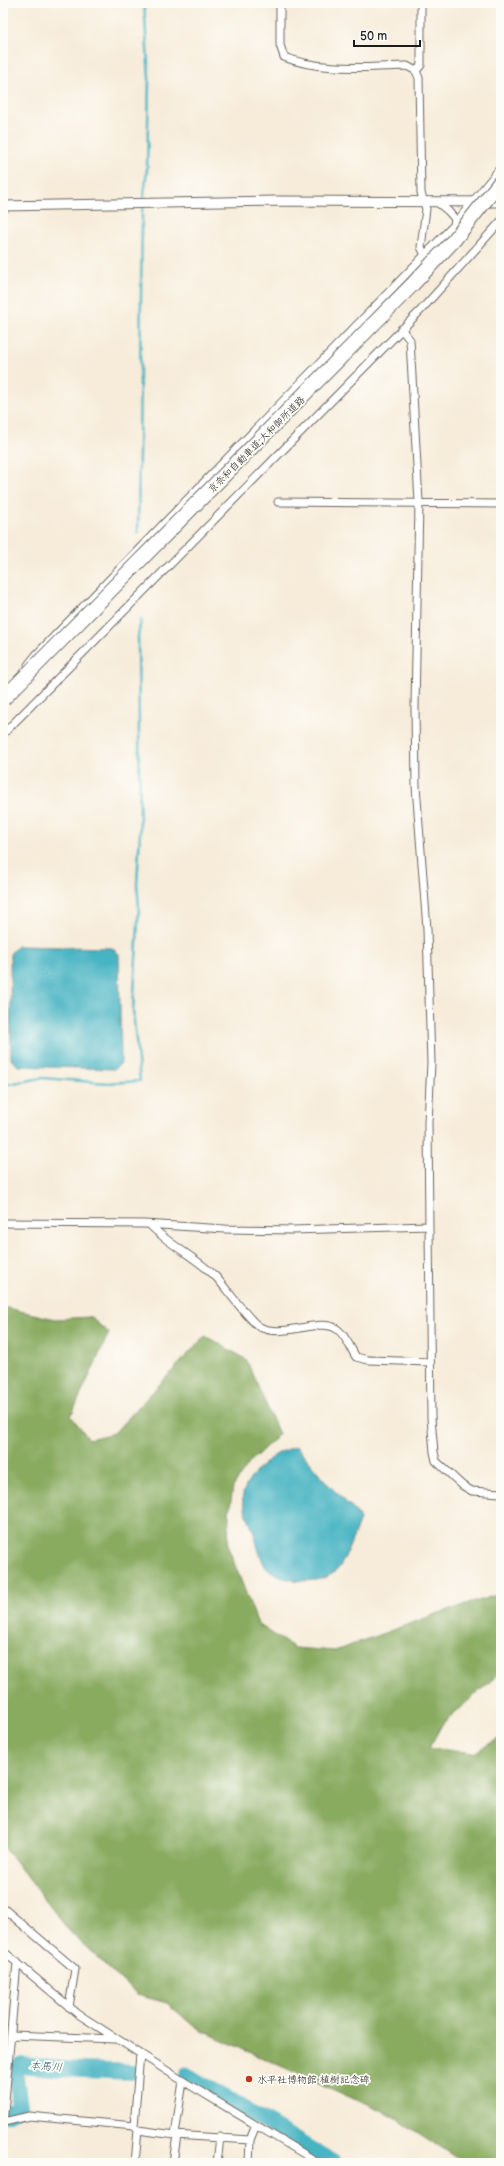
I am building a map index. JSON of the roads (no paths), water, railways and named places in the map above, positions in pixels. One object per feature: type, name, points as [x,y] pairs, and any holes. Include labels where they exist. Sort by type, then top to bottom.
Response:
[{"type":"highway","name":"京奈和自動車道;大和御所道路","points":[[3,700],[412,286],[454,240],[501,181]]},
{"type":"street","points":[[280,3],[280,45],[284,58],[298,63],[342,67],[407,66],[416,71],[419,78],[421,193],[426,209],[421,248],[425,255]]},
{"type":"street","points":[[416,71],[421,65],[421,3]]},
{"type":"street","points":[[3,700],[36,654],[454,225],[474,203],[501,167]]},
{"type":"street","points":[[3,206],[277,201],[501,202]]},
{"type":"street","points":[[436,202],[448,211],[455,219],[454,225]]},
{"type":"street","points":[[3,734],[401,329],[469,258],[501,221]]},
{"type":"street","points":[[401,329],[410,340],[419,502],[415,707],[416,786],[427,937],[431,1063],[428,1123],[431,1418],[436,1462],[463,1486],[472,1491],[501,1493]]},
{"type":"street","points":[[278,502],[419,502],[501,504]]},
{"type":"street","points":[[3,1223],[150,1225],[292,1230],[429,1226]]},
{"type":"street","points":[[150,1225],[159,1234],[214,1276],[259,1327],[276,1332],[307,1327],[330,1326],[338,1330],[356,1357],[368,1360],[430,1362]]},
{"type":"street","points":[[3,1908],[75,1969],[69,2007]]},
{"type":"street","points":[[3,1951],[69,2007],[116,2039],[319,2163]]},
{"type":"street","points":[[17,1962],[4,2121],[28,2116],[136,2128],[176,2135],[250,2140]]},
{"type":"street","points":[[11,2035],[116,2039]]},
{"type":"street","points":[[135,2163],[140,2054]]},
{"type":"street","points":[[173,2163],[183,2081]]},
{"type":"street","points":[[249,2163],[250,2140],[256,2125]]},
{"type":"street","points":[[217,2163],[220,2137]]},
{"type":"water","points":[[17,946],[112,948],[119,954],[121,1063],[114,1069],[18,1066],[11,1059],[10,954]]},
{"type":"water","points":[[297,1447],[327,1483],[357,1513],[360,1520],[340,1567],[330,1575],[313,1580],[303,1581],[284,1578],[275,1575],[268,1570],[261,1558],[243,1502],[245,1489],[259,1468],[277,1454]]},
{"type":"waterway","points":[[138,533],[142,213],[147,170],[149,78],[144,3]]},
{"type":"waterway","points":[[3,1085],[42,1078],[108,1083],[140,1081],[133,1011],[139,907],[137,884],[140,832],[138,636],[141,620]]},
{"type":"waterway","name":"本馬川","points":[[3,2115],[20,2107],[16,2076],[19,2067],[23,2065],[61,2069],[133,2072]]},
{"type":"waterway","name":"本馬川","points":[[187,2075],[334,2163]]},
{"type":"place","name":"水平社博物館 植樹記念碑","points":[[249,2079]]}]
